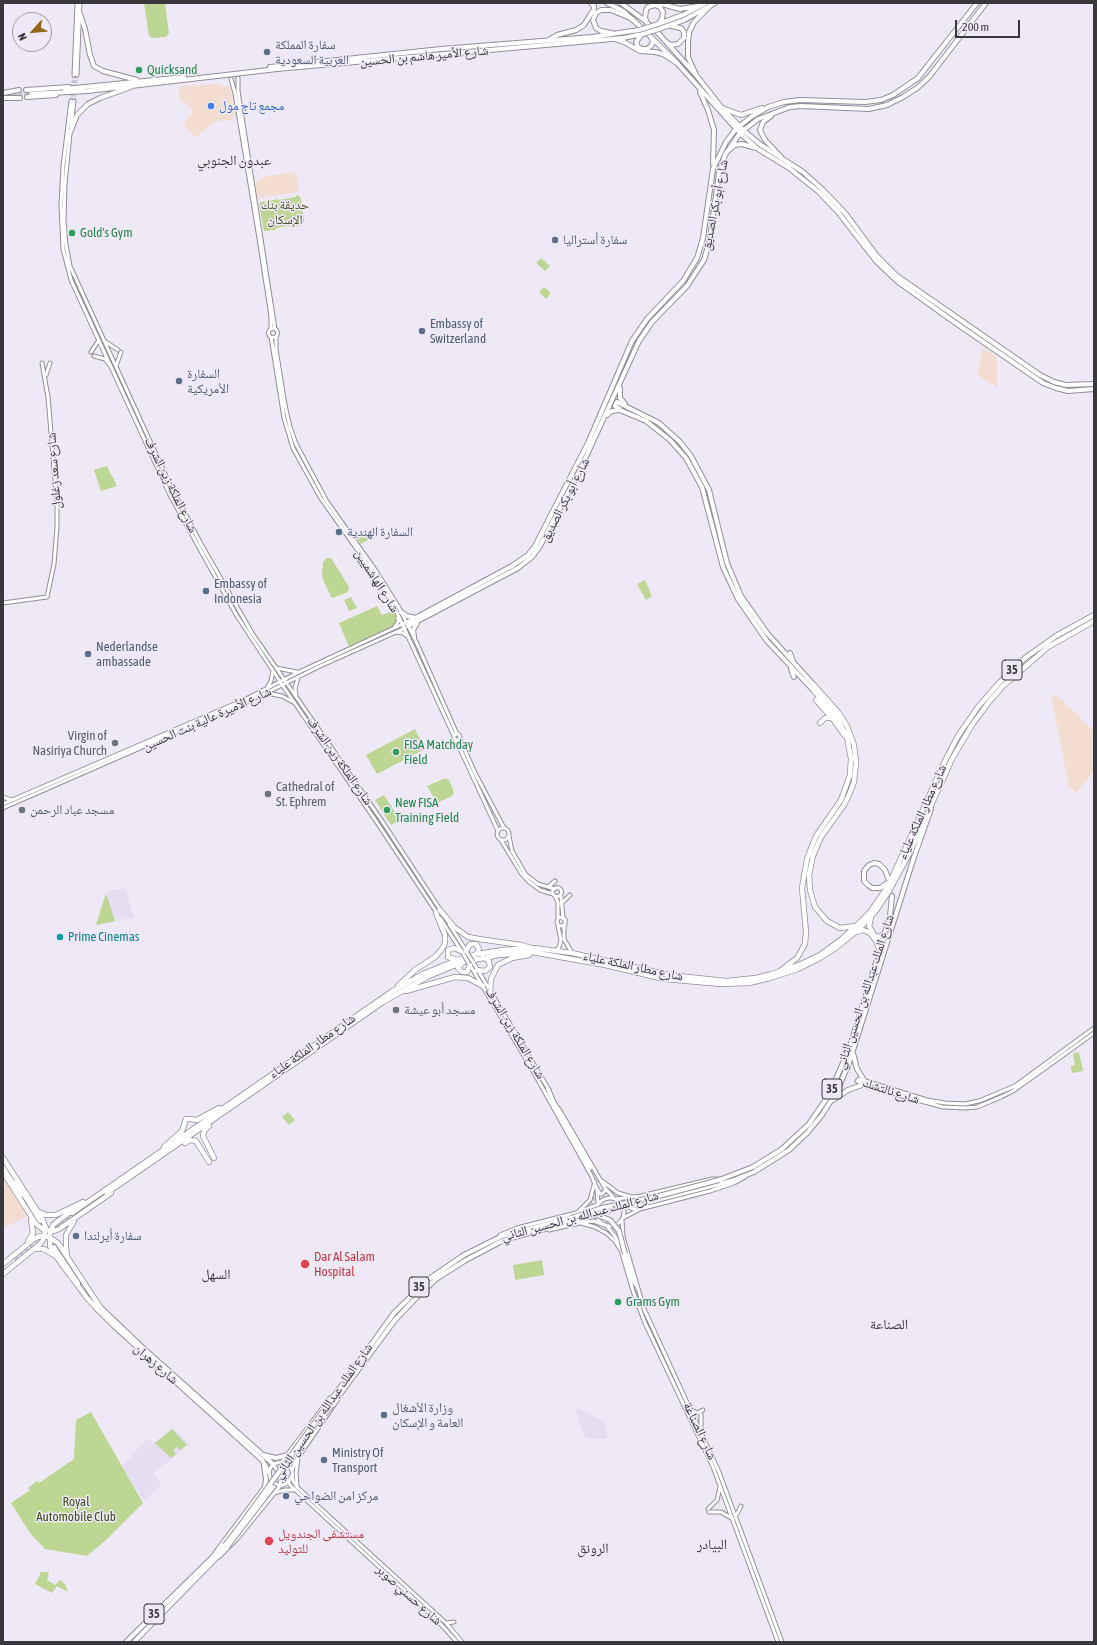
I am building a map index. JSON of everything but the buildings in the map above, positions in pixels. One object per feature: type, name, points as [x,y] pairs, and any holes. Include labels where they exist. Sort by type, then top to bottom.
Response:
[{"type":"highway","name":"شارع مطار الملكة علياء","points":[[128,1177],[393,993],[424,974],[456,960],[477,954],[556,951],[572,953],[655,973],[696,979],[733,980],[756,978],[779,972],[820,955],[872,912],[945,760],[958,736],[978,707],[999,683],[1025,658],[1056,636],[1094,615]]},
{"type":"highway","name":"شارع مطار الملكة علياء","points":[[393,993],[463,962],[483,957],[534,951],[664,979],[707,984],[742,984],[770,978],[804,967],[830,952],[856,932],[872,912],[898,875],[932,804],[944,775],[960,744],[977,718],[996,694],[1048,647],[1094,621]]},
{"type":"highway","points":[[813,684],[838,712],[847,726],[856,757],[854,782],[817,844],[811,863],[809,885],[815,907],[827,921],[840,928],[856,926]]},
{"type":"highway","points":[[779,972],[797,958],[805,944],[806,932],[802,888],[807,859],[816,836],[846,796],[851,768],[847,737],[836,716],[814,691]]},
{"type":"highway","points":[[816,700],[832,718],[842,733],[847,737]]},
{"type":"highway","points":[[820,723],[825,718],[832,718]]},
{"type":"highway","points":[[438,911],[454,927],[468,937],[479,940],[522,945],[534,951]]},
{"type":"highway","points":[[393,993],[415,970],[435,957],[442,949],[445,943],[445,935],[438,911]]},
{"type":"highway","points":[[872,912],[869,924],[870,929],[877,937],[885,933]]},
{"type":"highway","points":[[856,932],[863,930],[868,932],[875,939],[880,951]]},
{"type":"highway","points":[[456,960],[448,957],[448,950],[454,948],[465,952],[470,944],[476,944],[479,949],[477,954]]},
{"type":"highway","points":[[490,992],[491,978],[498,965],[512,958],[534,951]]},
{"type":"highway","points":[[477,970],[485,971],[490,967],[489,961],[483,957]]},
{"type":"highway","points":[[463,962],[458,967],[458,969],[462,972],[467,972],[471,964]]},
{"type":"highway","points":[[393,993],[455,976],[468,978],[483,986]]},
{"type":"highway","points":[[159,1156],[182,1131],[187,1119],[197,1120],[220,1108],[229,1106]]},
{"type":"highway","points":[[214,1158],[204,1138],[204,1132],[229,1106]]},
{"type":"highway","points":[[159,1156],[192,1140],[197,1143],[209,1162]]},
{"type":"highway","points":[[3,1160],[38,1211],[44,1222],[50,1246],[56,1256],[87,1298],[99,1309]]},
{"type":"highway","points":[[3,1172],[38,1227],[58,1243],[99,1309]]},
{"type":"highway","points":[[38,1211],[46,1215],[56,1216],[83,1202],[113,1183],[128,1177]]},
{"type":"highway","points":[[3,1265],[26,1244],[39,1236],[59,1229],[74,1215],[121,1186],[128,1177]]},
{"type":"highway","points":[[3,1274],[42,1242],[53,1225],[83,1202]]},
{"type":"highway","points":[[26,1244],[33,1233],[32,1224],[28,1213]]},
{"type":"highway","points":[[68,1259],[66,1234],[74,1215]]},
{"type":"highway","points":[[34,1249],[44,1249],[56,1256]]},
{"type":"highway","points":[[3,1265],[14,1260],[3,1270]]},
{"type":"main road","points":[[77,3],[76,75],[80,3]]},
{"type":"main road","points":[[549,40],[557,35],[576,30],[584,25],[594,9],[594,6],[591,3]]},
{"type":"main road","points":[[607,3],[619,8],[633,19],[738,128]]},
{"type":"main road","points":[[621,3],[647,23],[667,43],[696,75],[741,132],[758,149]]},
{"type":"main road","points":[[658,3],[683,9],[706,3]]},
{"type":"main road","name":"شارع الأمير هاشم بن الحسين","points":[[277,68],[613,39],[641,33],[683,15],[706,3]]},
{"type":"main road","name":"شارع أبو بكر الصديق","points":[[406,625],[457,598],[519,562],[531,552],[540,539],[588,443],[632,341],[647,319],[683,281],[697,258],[703,238],[713,169],[726,142],[738,128],[768,107],[784,102],[800,100],[865,102],[881,100],[893,95],[918,78],[977,3]]},
{"type":"main road","name":"شارع أبو بكر الصديق","points":[[457,598],[518,568],[528,561],[536,552],[554,521],[604,419],[637,345],[648,327],[696,275],[704,260],[711,231],[718,176],[725,154],[741,132],[758,119],[776,112],[801,106],[869,109],[887,105],[903,97],[929,77],[986,3]]},
{"type":"main road","points":[[696,75],[688,57],[690,32],[694,22],[713,4]]},
{"type":"main road","name":"شارع الأمير هاشم بن الحسين","points":[[657,26],[669,26],[713,4]]},
{"type":"main road","points":[[647,23],[645,18],[646,10],[648,7],[655,5],[660,7],[663,12],[662,19],[657,26]]},
{"type":"main road","points":[[618,34],[603,32],[596,28],[593,20],[594,15],[601,10],[616,11],[633,19]]},
{"type":"main road","points":[[80,14],[94,66],[103,71],[139,82]]},
{"type":"main road","points":[[667,43],[674,45],[680,43],[684,36],[680,27],[669,26]]},
{"type":"main road","points":[[641,33],[636,42],[638,47],[642,49],[647,49],[651,46],[653,42],[651,37]]},
{"type":"main road","name":"شارع الأمير هاشم بن الحسين","points":[[31,92],[87,89],[399,53],[641,33]]},
{"type":"main road","points":[[613,39],[624,42],[640,51],[659,53],[677,63]]},
{"type":"main road","points":[[231,79],[236,100],[271,316],[271,329],[269,333],[271,337],[276,337],[278,332],[275,329],[238,91],[238,78]]},
{"type":"main road","points":[[70,133],[77,115],[88,104],[139,82]]},
{"type":"main road","points":[[26,90],[62,87],[87,89]]},
{"type":"main road","points":[[698,88],[708,110],[714,130],[715,150],[713,169]]},
{"type":"main road","points":[[27,97],[70,94],[87,89]]},
{"type":"main road","points":[[3,93],[19,90]]},
{"type":"main road","points":[[11,98],[15,95],[13,92]]},
{"type":"main road","points":[[3,98],[20,98]]},
{"type":"main road","name":"شارع الملكة زين الشرف","points":[[438,911],[382,821],[284,680],[275,669],[239,620],[182,520],[71,280],[63,249],[61,185],[72,101],[64,220],[67,252],[76,280],[111,354],[142,426],[183,511],[237,607],[275,669],[280,682],[465,952],[595,1182],[598,1204]]},
{"type":"main road","points":[[722,108],[741,115],[768,107]]},
{"type":"main road","points":[[776,112],[763,122],[760,130],[765,140],[781,157]]},
{"type":"main road","points":[[741,132],[803,172],[828,195],[845,214],[882,261],[906,282],[1049,380],[1071,385],[1094,384]]},
{"type":"main road","points":[[725,154],[737,144],[749,145],[789,168],[819,192],[838,212],[876,261],[891,276],[913,293],[1046,384],[1068,391],[1094,389]]},
{"type":"main road","name":"شارع الهاشميين","points":[[271,337],[284,418],[294,448],[320,497],[373,572],[400,614]]},
{"type":"main road","name":"شارع الهاشميين","points":[[276,337],[276,349],[285,405],[296,444],[326,500],[376,570],[406,625],[498,831]]},
{"type":"main road","points":[[91,352],[99,340]]},
{"type":"main road","points":[[104,340],[120,351],[116,366]]},
{"type":"main road","points":[[94,356],[104,359],[112,368]]},
{"type":"main road","name":"شارع سعد زغلول","points":[[3,603],[47,597],[54,564],[58,527],[57,504],[46,377],[42,363]]},
{"type":"main road","name":"شارع سعد زغلول","points":[[46,377],[50,363]]},
{"type":"main road","points":[[621,383],[620,398],[628,407]]},
{"type":"main road","points":[[813,684],[792,665],[767,641],[745,610],[733,589],[723,567],[707,500],[700,482],[689,462],[677,446],[662,432],[646,421],[616,407],[615,404],[618,402],[649,418],[669,431],[691,456],[709,490],[728,563],[741,596],[767,633],[792,665],[814,691]]},
{"type":"main road","points":[[604,419],[614,410],[626,412]]},
{"type":"main road","points":[[738,606],[745,610]]},
{"type":"main road","points":[[400,614],[417,620],[412,638],[395,630],[400,614]]},
{"type":"main road","name":"شارع الأميرة عالية بنت الحسين","points":[[3,808],[188,726],[299,672],[406,625]]},
{"type":"main road","name":"شارع الأميرة عالية بنت الحسين","points":[[3,804],[266,693],[395,630]]},
{"type":"main road","points":[[790,653],[794,677]]},
{"type":"main road","points":[[266,689],[271,681],[275,669],[299,672]]},
{"type":"main road","points":[[299,677],[294,690],[301,706]]},
{"type":"main road","points":[[266,693],[282,696],[294,702]]},
{"type":"main road","name":"شارع الهاشميين","points":[[457,737],[485,794],[504,828]]},
{"type":"main road","points":[[3,797],[11,800]]},
{"type":"main road","name":"شارع الملك عبدالله بن الحسين الثاني","points":[[633,1206],[731,1181],[750,1174],[764,1167],[789,1150],[814,1125],[831,1101],[841,1082],[853,1052],[932,804]]},
{"type":"main road","points":[[561,895],[554,895],[540,890],[528,881],[521,873],[502,840],[497,837],[498,831],[504,828],[508,830],[512,851],[526,875],[546,888],[558,888],[561,890],[563,918],[566,921],[564,926],[564,939],[572,953]]},
{"type":"main road","points":[[502,840],[506,840],[509,836]]},
{"type":"main road","points":[[874,863],[879,864],[885,870],[889,879],[881,887],[872,888],[864,881],[864,871],[869,865],[874,863]]},
{"type":"main road","points":[[546,888],[552,885],[555,881]]},
{"type":"main road","points":[[555,889],[554,895],[558,902],[558,918],[556,922],[558,925],[560,944],[556,951]]},
{"type":"main road","points":[[562,904],[570,895]]},
{"type":"main road","name":"شارع الملك عبدالله بن الحسين الثاني","points":[[126,1642],[226,1546],[330,1404],[380,1331],[408,1298],[440,1270],[464,1255],[502,1236],[571,1218],[602,1208],[655,1197],[720,1180],[749,1169],[770,1157],[788,1144],[815,1116],[831,1091],[844,1063],[891,913],[892,896]]},
{"type":"main road","points":[[558,918],[563,918]]},
{"type":"main road","points":[[558,925],[564,926]]},
{"type":"main road","name":"شارع الملكة زين الشرف","points":[[471,964],[477,970],[605,1188],[615,1198]]},
{"type":"main road","name":"شارع نالتشك","points":[[863,1082],[927,1100],[945,1103],[965,1104],[979,1101],[1015,1086],[1094,1028]]},
{"type":"main road","name":"شارع نالتشك","points":[[863,1082],[943,1106],[964,1108],[977,1107],[1013,1091],[1094,1033]]},
{"type":"main road","points":[[831,1101],[863,1082],[853,1052]]},
{"type":"main road","points":[[548,1089],[551,1098],[590,1168]]},
{"type":"main road","points":[[3,1160],[39,1222],[3,1167]]},
{"type":"main road","points":[[585,1220],[606,1226],[615,1225],[636,1210],[704,1193],[734,1183],[750,1174]]},
{"type":"main road","points":[[600,1179],[618,1193],[636,1197]]},
{"type":"main road","points":[[577,1213],[598,1204],[605,1198],[636,1197],[712,1179],[720,1180]]},
{"type":"main road","points":[[577,1213],[588,1203],[595,1182]]},
{"type":"main road","points":[[597,1189],[601,1194],[605,1192],[605,1188]]},
{"type":"main road","points":[[704,1193],[705,1198]]},
{"type":"main road","points":[[615,1198],[623,1207],[622,1219]]},
{"type":"main road","points":[[629,1198],[627,1202],[628,1207],[636,1210]]},
{"type":"main road","points":[[598,1204],[596,1214],[602,1224]]},
{"type":"main road","points":[[496,1239],[504,1233],[517,1228],[577,1213],[586,1212],[589,1214],[589,1218],[585,1220]]},
{"type":"main road","points":[[571,1218],[597,1215],[608,1218],[617,1228],[632,1279],[636,1285]]},
{"type":"main road","name":"شارع الصناعة","points":[[622,1219],[622,1232],[636,1285],[652,1330],[701,1430],[736,1516],[782,1642]]},
{"type":"main road","name":"شارع الملك عبدالله بن الحسين الثاني","points":[[337,1394],[395,1320],[420,1293],[436,1279],[455,1266],[500,1242],[518,1236],[585,1220]]},
{"type":"main road","points":[[578,1221],[606,1233],[615,1241],[624,1254]]},
{"type":"main road","name":"شارع الصناعة","points":[[606,1226],[616,1236],[624,1254],[633,1291],[643,1317],[705,1448],[733,1519],[778,1642]]},
{"type":"main road","points":[[616,1236],[618,1230],[622,1232]]},
{"type":"main road","name":"شارع زهران","points":[[55,1246],[99,1309],[113,1325],[264,1462],[269,1474]]},
{"type":"main road","name":"شارع زهران","points":[[99,1309],[273,1464]]},
{"type":"main road","points":[[273,1464],[282,1462],[326,1404],[337,1394]]},
{"type":"main road","points":[[215,1557],[229,1548],[272,1494],[280,1486],[288,1483],[297,1459],[334,1407],[337,1394]]},
{"type":"main road","points":[[691,1410],[697,1413],[703,1410]]},
{"type":"main road","points":[[701,1414],[701,1430]]},
{"type":"main road","points":[[251,1450],[264,1467],[266,1479],[265,1487]]},
{"type":"main road","points":[[261,1454],[276,1458],[289,1454]]},
{"type":"main road","points":[[289,1454],[291,1459],[297,1459]]},
{"type":"main road","points":[[272,1494],[296,1488],[296,1473],[299,1456]]},
{"type":"main road","points":[[282,1462],[289,1466],[292,1474]]},
{"type":"main road","name":"شارع حسني صوبر","points":[[282,1462],[281,1470],[288,1483],[296,1488],[369,1556],[437,1620],[457,1642]]},
{"type":"main road","points":[[215,1557],[217,1550],[265,1487],[273,1464]]},
{"type":"main road","points":[[273,1464],[282,1477],[280,1486]]},
{"type":"main road","points":[[269,1474],[272,1482],[280,1486]]},
{"type":"main road","name":"شارع حسني صوبر","points":[[292,1474],[296,1488]]},
{"type":"main road","points":[[720,1486],[717,1500],[708,1511],[721,1512],[733,1519]]},
{"type":"main road","points":[[265,1487],[270,1487],[272,1494]]},
{"type":"main road","points":[[736,1516],[738,1509],[741,1506]]},
{"type":"main road","name":"شارع حسني صوبر","points":[[369,1556],[446,1623],[462,1642]]},
{"type":"main road","name":"شارع الملك عبدالله بن الحسين الثاني","points":[[134,1642],[215,1557]]},
{"type":"main road","points":[[446,1623],[454,1622]]},
{"type":"shaded area","name":"مجمع تاج مول","points":[[219,84],[222,87],[227,86],[230,88],[235,114],[232,120],[216,121],[195,138],[183,123],[193,112],[185,102],[180,101],[179,90],[182,86]]},
{"type":"shaded area","points":[[293,172],[297,176],[299,188],[296,192],[260,198],[257,197],[255,187],[259,179]]},
{"type":"shaded area","points":[[983,348],[997,357],[997,387],[977,375]]},
{"type":"shaded area","points":[[1055,694],[1094,731],[1094,770],[1077,793],[1069,787],[1051,696]]},
{"type":"shaded area","points":[[125,888],[134,917],[95,926],[108,891]]},
{"type":"shaded area","points":[[3,1176],[27,1216],[6,1227],[3,1223]]},
{"type":"shaded area","points":[[576,1407],[605,1422],[607,1439],[586,1438],[578,1419]]},
{"type":"shaded area","points":[[173,1428],[189,1444],[153,1474],[162,1484],[144,1501],[122,1466],[148,1438],[153,1443]]},
{"type":"green space","points":[[144,3],[165,3],[169,33],[166,37],[152,38],[149,36]]},
{"type":"green space","name":"حديقة بنك الإسكان","points":[[296,195],[301,199],[304,220],[303,224],[294,227],[294,225],[276,228],[276,230],[264,231],[259,203],[296,197]]},
{"type":"green space","points":[[541,258],[550,266],[545,271],[536,263]]},
{"type":"green space","points":[[544,287],[551,293],[546,299],[539,292]]},
{"type":"green space","points":[[107,466],[117,486],[101,491],[94,470]]},
{"type":"green space","points":[[363,531],[369,539],[361,544],[356,537]]},
{"type":"green space","points":[[327,558],[331,558],[349,587],[348,592],[333,598],[331,597],[322,577],[323,562]]},
{"type":"green space","points":[[645,580],[652,596],[646,600],[637,584]]},
{"type":"green space","points":[[351,597],[357,608],[349,611],[344,600]]},
{"type":"green space","points":[[377,606],[382,615],[395,610],[397,615],[396,624],[389,629],[349,647],[339,623]]},
{"type":"green space","name":"FISA Matchday Field","points":[[415,729],[425,749],[377,774],[366,755]]},
{"type":"green space","points":[[446,778],[449,780],[454,792],[452,796],[437,803],[427,786]]},
{"type":"green space","name":"New FISA Training Field","points":[[384,795],[400,820],[391,825],[375,800]]},
{"type":"green space","points":[[106,893],[115,921],[96,925]]},
{"type":"green space","points":[[1079,1052],[1083,1071],[1072,1073],[1071,1066],[1075,1065],[1073,1053]]},
{"type":"green space","points":[[288,1112],[295,1120],[289,1125],[282,1117]]},
{"type":"green space","points":[[542,1260],[544,1275],[515,1280],[513,1265]]},
{"type":"green space","name":"Royal Automobile Club","points":[[91,1412],[143,1503],[106,1540],[87,1556],[45,1549],[30,1533],[11,1503],[30,1490],[28,1488],[37,1481],[39,1483],[74,1459],[76,1420]]},
{"type":"green space","points":[[172,1429],[187,1445],[180,1450],[177,1447],[173,1450],[176,1454],[171,1458],[155,1443]]},
{"type":"green space","points":[[41,1572],[49,1572],[47,1580],[55,1585],[60,1580],[65,1584],[68,1592],[57,1586],[52,1593],[35,1584]]},
{"type":"tunnel","points":[[71,101],[74,75]]},
{"type":"tunnel","points":[[74,101],[77,75]]},
{"type":"tunnel","points":[[12,93],[29,91]]},
{"type":"tunnel","points":[[7,97],[28,94]]},
{"type":"tunnel","points":[[578,1219],[593,1201],[595,1185]]},
{"type":"tunnel","points":[[596,1215],[632,1206]]},
{"type":"tunnel","points":[[15,1260],[73,1216]]},
{"type":"place","name":"سفارة المملكة العربية السعودية","points":[[267,52]]},
{"type":"place","name":"Quicksand","points":[[139,70]]},
{"type":"place","name":"مجمع تاج مول","points":[[211,106]]},
{"type":"place","name":"Gold's Gym","points":[[72,233]]},
{"type":"place","name":"سفارة أستراليا","points":[[555,240]]},
{"type":"place","name":"Embassy of Switzerland","points":[[422,331]]},
{"type":"place","name":"السفارة الأمريكية","points":[[179,381]]},
{"type":"place","name":"السفارة الهندية","points":[[339,532]]},
{"type":"place","name":"Embassy of Indonesia","points":[[206,591]]},
{"type":"place","name":"Nederlandse ambassade","points":[[88,654]]},
{"type":"place","name":"Virgin of Nasiriya Church","points":[[115,743]]},
{"type":"place","name":"FISA Matchday Field","points":[[396,752]]},
{"type":"place","name":"Cathedral of St. Ephrem","points":[[268,794]]},
{"type":"place","name":"مسجد عباد الرحمن","points":[[22,810]]},
{"type":"place","name":"New FISA Training Field","points":[[387,810]]},
{"type":"place","name":"Prime Cinemas","points":[[60,937]]},
{"type":"place","name":"مسجد أبو عيشة","points":[[396,1010]]},
{"type":"place","name":"سفارة أيرلندا","points":[[76,1236]]},
{"type":"place","name":"Dar Al Salam Hospital","points":[[305,1264]]},
{"type":"place","name":"Grams Gym","points":[[618,1302]]},
{"type":"place","name":"وزارة الأشغال العامة و الإسكان","points":[[384,1415]]},
{"type":"place","name":"Ministry Of Transport","points":[[324,1460]]},
{"type":"place","name":"مركز امن الضواحي","points":[[286,1496]]},
{"type":"place","name":"مستشفى الجندويل للتوليد","points":[[269,1541]]},
{"type":"district","name":"عبدون الجنوبي","points":[[234,161]]},
{"type":"district","name":"السهل","points":[[216,1275]]},
{"type":"district","name":"الصناعة","points":[[889,1325]]},
{"type":"district","name":"البيادر","points":[[712,1545]]},
{"type":"district","name":"الرونق","points":[[593,1549]]}]
